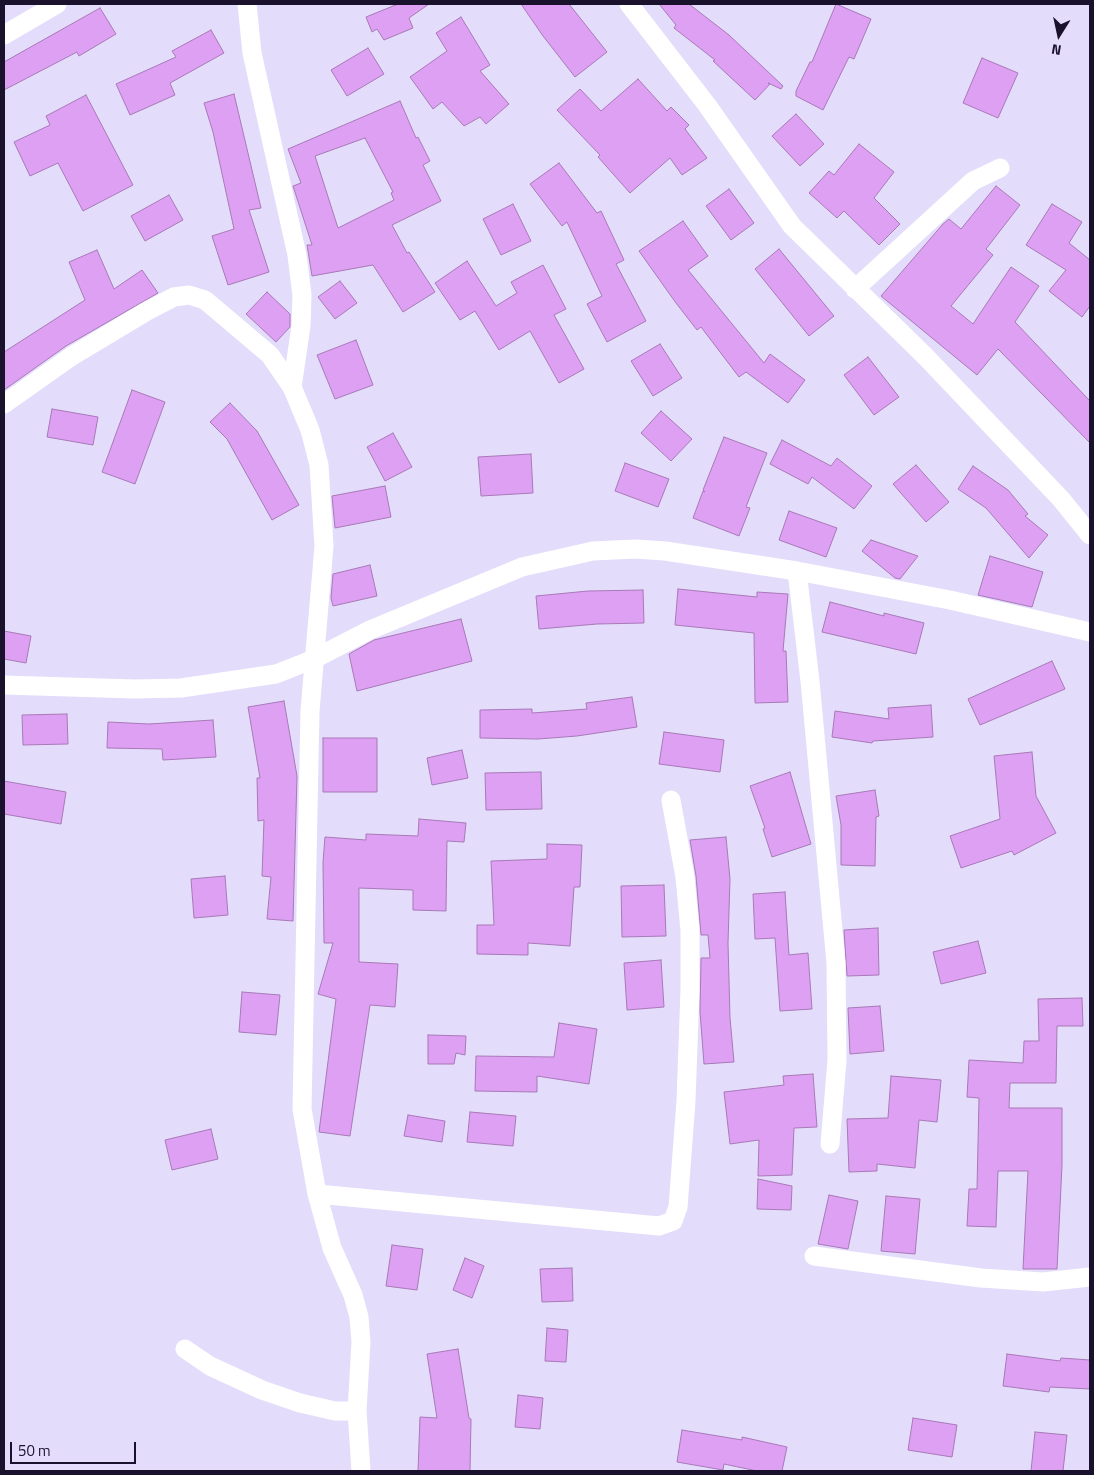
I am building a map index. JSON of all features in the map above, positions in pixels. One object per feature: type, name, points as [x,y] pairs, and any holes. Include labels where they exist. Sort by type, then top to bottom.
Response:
[{"type":"street","points":[[4,35],[57,4]]},
{"type":"street","points":[[246,4],[252,53],[279,168],[298,263],[302,296],[301,326],[292,387]]},
{"type":"street","points":[[630,4],[707,105],[792,226],[946,378],[1061,499],[1090,535]]},
{"type":"street","points":[[855,289],[973,181],[1000,168]]},
{"type":"street","points":[[4,404],[72,356],[147,311],[174,297],[189,295],[205,300],[270,354],[292,387],[310,430],[319,465],[324,546],[310,720],[302,1109],[316,1194],[332,1248],[359,1317],[361,1342],[357,1411],[361,1471]]},
{"type":"street","points":[[4,685],[135,689],[181,688],[233,682],[276,674],[314,659],[370,630],[522,567],[593,551],[635,549],[664,551],[796,571],[950,600],[1090,632]]},
{"type":"street","points":[[796,571],[810,681],[836,963],[837,1060],[830,1144]]},
{"type":"street","points":[[316,1194],[659,1226],[673,1221],[677,1215],[680,1188],[686,1102],[690,930],[684,877],[671,800]]},
{"type":"street","points":[[814,1256],[990,1278],[1043,1282],[1090,1277]]},
{"type":"street","points":[[185,1349],[210,1366],[262,1390],[300,1403],[335,1411],[357,1411]]},
{"type":"building","points":[[398,4],[429,4],[409,18],[413,28],[384,40],[377,29],[372,32],[366,17]]},
{"type":"building","points":[[521,4],[569,4],[607,52],[575,77]]},
{"type":"building","points":[[659,4],[689,4],[729,35],[783,86],[781,89],[768,83],[770,84],[755,100],[713,61],[715,60],[674,28],[676,25]]},
{"type":"building","points":[[836,4],[871,19],[854,59],[849,57],[823,110],[796,96],[796,91],[810,62],[812,62]]},
{"type":"building","points":[[100,8],[116,34],[79,56],[77,52],[4,90],[4,62]]},
{"type":"building","points":[[461,17],[490,65],[480,71],[509,104],[486,124],[480,117],[464,126],[442,102],[433,109],[410,77],[447,51],[436,33]]},
{"type":"building","points":[[211,30],[224,53],[170,83],[175,95],[130,115],[116,84],[176,57],[172,51]]},
{"type":"building","points":[[368,48],[384,74],[347,96],[331,70]]},
{"type":"building","points":[[982,58],[1018,73],[998,118],[963,103]]},
{"type":"building","points":[[638,79],[667,111],[671,107],[689,125],[685,129],[707,158],[682,175],[670,158],[630,193],[598,157],[600,155],[557,110],[580,89],[601,111]]},
{"type":"building","points":[[234,94],[261,208],[249,210],[269,272],[228,285],[212,236],[234,229],[213,132],[204,103]]},
{"type":"building","points":[[86,95],[133,185],[83,211],[58,163],[30,176],[14,142],[50,125],[46,116]]},
{"type":"building","points":[[400,101],[416,138],[418,137],[430,161],[423,165],[441,201],[392,225],[407,253],[409,252],[435,292],[403,312],[373,265],[312,276],[307,245],[312,245],[293,186],[301,183],[288,149]],"holes":[[[365,138],[393,192],[391,193],[394,200],[338,228],[315,156]]]},
{"type":"building","points":[[796,114],[824,144],[800,166],[772,136]]},
{"type":"building","points":[[859,144],[894,172],[874,198],[900,224],[879,245],[844,211],[837,218],[809,193],[829,171],[834,175]]},
{"type":"building","points":[[559,163],[597,213],[601,211],[624,260],[616,264],[646,321],[607,342],[587,304],[602,296],[567,222],[562,226],[530,184]]},
{"type":"building","points":[[996,186],[1020,205],[986,249],[993,255],[951,306],[973,324],[1011,267],[1039,286],[1015,322],[1090,401],[1090,443],[998,349],[977,375],[881,296],[943,224],[949,219],[961,229]]},
{"type":"building","points":[[729,189],[754,223],[731,240],[706,206]]},
{"type":"building","points":[[169,195],[183,220],[145,241],[131,216]]},
{"type":"building","points":[[513,204],[531,241],[501,255],[483,219]]},
{"type":"building","points":[[1052,204],[1082,222],[1069,243],[1090,260],[1090,306],[1082,317],[1049,291],[1066,270],[1026,245]]},
{"type":"building","points":[[683,221],[708,256],[688,270],[764,363],[770,354],[805,380],[788,403],[746,372],[739,377],[701,327],[697,330],[639,251]]},
{"type":"building","points":[[779,249],[834,316],[809,336],[755,269]]},
{"type":"building","points":[[97,250],[114,289],[142,270],[158,293],[66,346],[4,390],[4,352],[85,300],[69,262]]},
{"type":"building","points":[[467,261],[496,306],[517,293],[511,282],[543,265],[566,309],[554,315],[584,369],[559,383],[530,331],[499,350],[475,311],[460,320],[435,283]]},
{"type":"building","points":[[340,281],[357,303],[335,319],[318,297]]},
{"type":"building","points":[[267,292],[290,314],[290,327],[276,342],[246,314]]},
{"type":"building","points":[[356,340],[373,385],[335,399],[317,355]]},
{"type":"building","points":[[660,344],[682,378],[653,396],[631,361]]},
{"type":"building","points":[[868,357],[899,397],[874,415],[844,375]]},
{"type":"building","points":[[132,390],[165,402],[135,484],[102,472]]},
{"type":"building","points":[[230,403],[257,431],[299,505],[272,520],[227,439],[210,422]]},
{"type":"building","points":[[52,409],[98,417],[93,445],[47,437]]},
{"type":"building","points":[[661,411],[692,439],[671,461],[641,433]]},
{"type":"building","points":[[393,433],[412,467],[385,481],[367,447]]},
{"type":"building","points":[[724,437],[767,453],[746,507],[750,508],[739,536],[693,518],[703,491],[705,492],[703,490]]},
{"type":"building","points":[[782,440],[831,466],[837,458],[872,486],[854,509],[812,477],[808,484],[770,464]]},
{"type":"building","points":[[531,454],[533,493],[481,496],[478,457]]},
{"type":"building","points":[[625,463],[669,479],[658,507],[615,491]]},
{"type":"building","points":[[916,465],[949,502],[926,522],[893,484]]},
{"type":"building","points":[[973,466],[1008,490],[1028,514],[1025,516],[1048,535],[1029,558],[986,508],[958,489]]},
{"type":"building","points":[[385,486],[391,517],[335,528],[332,496]]},
{"type":"building","points":[[789,511],[837,528],[826,557],[779,540]]},
{"type":"building","points":[[871,540],[918,556],[900,579],[895,578],[862,551]]},
{"type":"building","points":[[990,556],[1043,572],[1032,607],[978,595]]},
{"type":"building","points":[[370,565],[377,596],[333,606],[331,598],[333,574]]},
{"type":"building","points":[[678,589],[757,597],[757,592],[788,594],[783,651],[786,651],[788,702],[755,703],[754,633],[675,625]]},
{"type":"building","points":[[643,590],[644,623],[597,624],[539,629],[536,596],[588,591]]},
{"type":"building","points":[[830,602],[884,616],[884,613],[924,623],[916,654],[822,632]]},
{"type":"building","points":[[461,619],[472,661],[357,691],[349,654],[374,640]]},
{"type":"building","points":[[4,631],[31,636],[26,663],[4,659]]},
{"type":"building","points":[[1052,661],[1065,689],[980,725],[968,699]]},
{"type":"building","points":[[632,697],[637,727],[577,736],[538,739],[480,738],[480,710],[532,709],[532,713],[587,709],[586,703]]},
{"type":"building","points":[[284,701],[297,776],[293,921],[267,919],[271,877],[262,876],[264,820],[258,821],[257,778],[260,778],[248,707]]},
{"type":"building","points":[[931,705],[933,737],[873,741],[872,743],[832,737],[835,711],[889,719],[888,708]]},
{"type":"building","points":[[67,714],[68,744],[23,745],[22,715]]},
{"type":"building","points":[[213,720],[216,757],[163,760],[162,749],[107,748],[108,722],[149,724]]},
{"type":"building","points":[[664,732],[724,740],[720,772],[659,764]]},
{"type":"building","points":[[323,738],[377,738],[377,792],[323,792]]},
{"type":"building","points":[[462,750],[468,778],[432,785],[427,758]]},
{"type":"building","points":[[1032,752],[1036,796],[1056,833],[1014,855],[1012,851],[961,868],[950,836],[1000,819],[994,756]]},
{"type":"building","points":[[541,772],[542,809],[486,810],[485,773]]},
{"type":"building","points":[[790,772],[811,844],[772,857],[763,829],[765,828],[750,786]]},
{"type":"building","points":[[4,781],[66,792],[61,824],[4,814]]},
{"type":"building","points":[[875,790],[879,816],[876,817],[875,866],[841,865],[841,825],[836,796]]},
{"type":"building","points":[[419,819],[466,823],[464,842],[447,841],[446,911],[413,910],[413,890],[359,888],[359,962],[398,964],[395,1007],[370,1005],[350,1136],[319,1132],[336,999],[318,994],[333,943],[324,943],[323,862],[325,837],[366,840],[366,834],[418,836]]},
{"type":"building","points":[[726,837],[730,879],[728,943],[730,1018],[734,1062],[704,1064],[700,1012],[701,958],[710,958],[708,935],[701,935],[696,876],[690,840]]},
{"type":"building","points":[[547,844],[582,845],[580,887],[574,887],[570,946],[528,943],[528,955],[477,954],[477,925],[494,925],[491,861],[547,859]]},
{"type":"building","points":[[225,876],[228,915],[194,918],[191,879]]},
{"type":"building","points":[[664,885],[666,936],[622,937],[621,886]]},
{"type":"building","points":[[785,892],[789,955],[808,953],[812,1009],[780,1011],[775,938],[755,939],[753,894]]},
{"type":"building","points":[[878,928],[879,975],[847,976],[844,930]]},
{"type":"building","points":[[978,941],[986,973],[941,984],[933,952]]},
{"type":"building","points":[[661,960],[664,1007],[627,1010],[624,963]]},
{"type":"building","points":[[242,992],[280,995],[276,1035],[239,1032]]},
{"type":"building","points":[[1082,998],[1083,1026],[1057,1026],[1056,1083],[1010,1083],[1009,1108],[1062,1108],[1062,1165],[1057,1269],[1023,1269],[1028,1171],[998,1171],[996,1227],[967,1226],[969,1189],[977,1189],[979,1098],[967,1097],[969,1060],[1023,1063],[1024,1041],[1039,1041],[1038,999]]},
{"type":"building","points":[[880,1006],[884,1051],[850,1054],[848,1008]]},
{"type":"building","points":[[559,1023],[597,1029],[589,1084],[537,1076],[537,1092],[475,1091],[476,1056],[554,1057]]},
{"type":"building","points":[[428,1035],[466,1036],[465,1055],[456,1053],[454,1064],[428,1064]]},
{"type":"building","points":[[813,1074],[817,1127],[794,1128],[792,1175],[758,1176],[759,1140],[730,1144],[724,1092],[784,1085],[783,1076]]},
{"type":"building","points":[[891,1076],[941,1080],[937,1122],[919,1120],[915,1168],[877,1164],[877,1171],[849,1172],[847,1119],[888,1118]]},
{"type":"building","points":[[470,1112],[516,1116],[513,1146],[467,1142]]},
{"type":"building","points":[[408,1115],[445,1121],[442,1142],[404,1136]]},
{"type":"building","points":[[211,1129],[218,1159],[172,1170],[165,1140]]},
{"type":"building","points":[[758,1179],[792,1186],[791,1210],[757,1209]]},
{"type":"building","points":[[829,1195],[858,1201],[848,1249],[818,1244]]},
{"type":"building","points":[[886,1196],[920,1199],[915,1254],[881,1251]]},
{"type":"building","points":[[392,1245],[423,1249],[417,1290],[386,1286]]},
{"type":"building","points":[[465,1258],[484,1266],[472,1298],[453,1290]]},
{"type":"building","points":[[572,1268],[573,1301],[542,1302],[540,1269]]},
{"type":"building","points":[[547,1328],[568,1330],[566,1362],[545,1361]]},
{"type":"building","points":[[458,1349],[469,1418],[471,1419],[470,1471],[418,1471],[420,1417],[437,1418],[427,1354]]},
{"type":"building","points":[[1007,1354],[1060,1361],[1061,1358],[1090,1360],[1090,1389],[1050,1387],[1049,1392],[1003,1386]]},
{"type":"building","points":[[518,1395],[543,1398],[540,1429],[515,1427]]},
{"type":"building","points":[[913,1418],[957,1425],[952,1457],[908,1450]]},
{"type":"building","points":[[682,1430],[742,1440],[742,1437],[787,1447],[782,1471],[757,1471],[724,1464],[723,1470],[677,1462]]},
{"type":"building","points":[[1035,1432],[1067,1435],[1063,1471],[1031,1471]]}]
